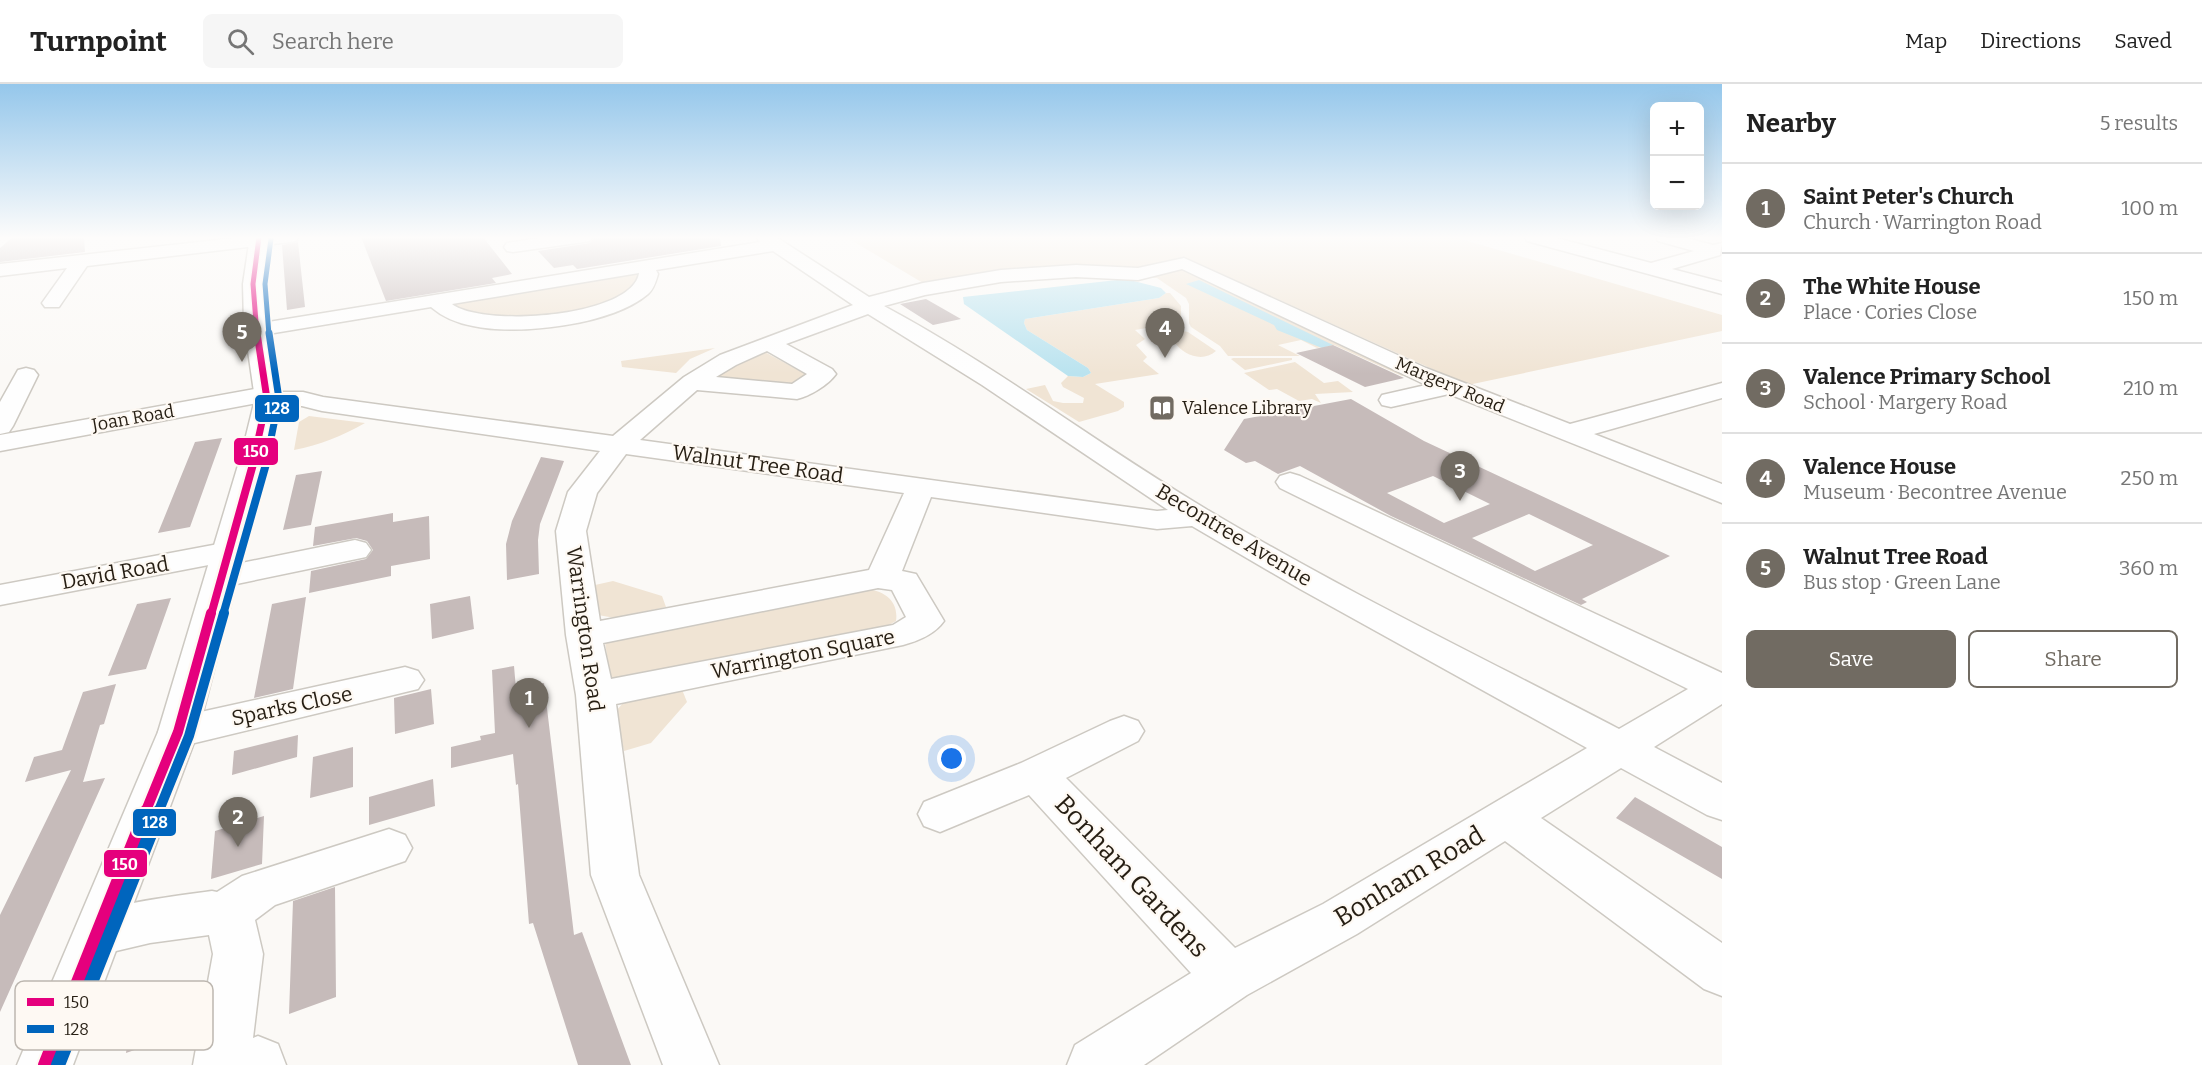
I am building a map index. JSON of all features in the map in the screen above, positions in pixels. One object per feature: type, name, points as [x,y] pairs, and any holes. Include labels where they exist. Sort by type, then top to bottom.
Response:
[{"type":"street","points":[[52,303],[66,283]]},
{"type":"street","points":[[79,981],[178,732],[226,565],[266,403],[256,330],[253,283]]},
{"type":"street","points":[[256,330],[544,283]]},
{"type":"street","points":[[436,301],[454,314],[499,324],[544,322],[607,309],[631,298],[647,283]]},
{"type":"street","name":"Becontree Avenue","points":[[834,283],[990,380],[1195,515],[1312,582],[1722,803]]},
{"type":"street","name":"Warrington Road","points":[[691,1065],[615,875],[595,695],[584,635],[571,531],[583,492],[619,445],[692,382],[728,360],[868,305],[923,289],[960,283]]},
{"type":"street","name":"Margery Road","points":[[1226,283],[1418,372],[1722,494]]},
{"type":"street","points":[[1702,283],[1722,288]]},
{"type":"street","points":[[692,382],[797,392],[824,374],[768,343]]},
{"type":"street","points":[[0,426],[26,375]]},
{"type":"street","points":[[1391,400],[1451,386]]},
{"type":"street","points":[[1568,433],[1722,390]]},
{"type":"street","name":"Walnut Tree Road","points":[[266,403],[322,404],[1157,520],[1184,519],[1195,515]]},
{"type":"street","name":"Joan Road","points":[[0,443],[266,403]]},
{"type":"street","points":[[1290,482],[1721,687]]},
{"type":"street","points":[[584,635],[882,578],[921,487]]},
{"type":"street","name":"David Road","points":[[0,595],[355,550]]},
{"type":"street","name":"Warrington Square","points":[[595,695],[903,634],[926,621],[904,581],[882,578]]},
{"type":"street","name":"Sparks Close","points":[[178,732],[405,680]]},
{"type":"street","name":"Bonham Road","points":[[1095,1065],[1229,978],[1340,919],[1721,687]]},
{"type":"street","name":"Bonham Gardens","points":[[940,814],[1036,774],[1124,731]]},
{"type":"street","name":"Bonham Gardens","points":[[1036,774],[1229,978]]},
{"type":"street","points":[[1506,818],[1722,972]]},
{"type":"street","points":[[222,916],[259,890],[389,848]]},
{"type":"street","points":[[99,933],[150,921],[212,912],[231,921],[238,954],[221,1065]]},
{"type":"street","points":[[45,1065],[51,1050]]},
{"type":"shaded area","points":[[559,283],[638,283],[607,308],[499,324],[440,306]]},
{"type":"shaded area","points":[[923,283],[1002,283],[946,289]]},
{"type":"shaded area","points":[[1164,283],[1221,283],[1414,373],[1402,376],[1334,345],[1317,348],[1301,340],[1278,345],[1300,356],[1228,356],[1220,346],[1191,327],[1189,304],[1186,298]]},
{"type":"shaded area","points":[[1240,283],[1611,283],[1722,315],[1722,331],[1468,385]]},
{"type":"shaded area","points":[[1170,293],[1181,306],[1181,322],[1135,330],[1145,339],[1136,345],[1147,357],[1143,361],[1159,374],[1095,384],[1124,402],[1124,407],[1118,411],[1079,422],[1026,389],[1045,385],[1053,401],[1083,403],[1084,398],[1063,387],[1061,383],[1068,376],[1083,377],[1091,373],[1088,368],[1027,330],[1025,319],[1159,298]]},
{"type":"shaded area","points":[[1177,330],[1188,332],[1216,351],[1211,355],[1199,357],[1188,354],[1174,342],[1174,332]]},
{"type":"shaded area","points":[[715,348],[690,359],[676,373],[622,367],[621,361]]},
{"type":"shaded area","points":[[761,350],[809,376],[788,388],[704,379]]},
{"type":"shaded area","points":[[1292,358],[1292,360],[1245,370],[1231,359]]},
{"type":"shaded area","points":[[1295,362],[1324,383],[1338,381],[1353,392],[1315,394],[1321,403],[1312,399],[1299,401],[1277,389],[1269,390],[1244,373]]},
{"type":"shaded area","points":[[309,416],[365,423],[331,440],[294,450],[299,422]]},
{"type":"shaded area","points":[[613,581],[662,596],[666,607],[615,618],[598,615],[595,585]]},
{"type":"shaded area","points":[[865,589],[884,594],[893,602],[896,621],[887,626],[616,681],[610,676],[605,642]]},
{"type":"shaded area","points":[[681,687],[687,702],[651,743],[624,751],[615,712],[624,702]]},
{"type":"water","points":[[1092,283],[1141,283],[1161,288],[1166,293],[1159,298],[1025,319],[1027,330],[1088,368],[1091,373],[1083,377],[1068,376],[964,304],[963,297]]},
{"type":"water","points":[[1205,283],[1333,345],[1322,348],[1277,330],[1274,325],[1186,284]]},
{"type":"building","points":[[285,283],[302,283],[305,307],[287,310]]},
{"type":"building","points":[[379,283],[496,283],[386,301]]},
{"type":"building","points":[[926,299],[961,319],[933,325],[900,304]]},
{"type":"building","points":[[1333,345],[1404,378],[1365,387],[1296,353]]},
{"type":"building","points":[[1351,399],[1424,441],[1670,556],[1582,599],[1587,602],[1581,605],[1391,516],[1300,466],[1278,474],[1255,461],[1246,463],[1224,450],[1244,419]],"holes":[[[1433,476],[1490,504],[1444,523],[1387,493]],[[1529,514],[1593,545],[1535,571],[1472,538]]]},
{"type":"building","points":[[222,438],[190,527],[158,533],[195,442]]},
{"type":"building","points":[[541,457],[564,461],[540,524],[539,574],[507,580],[506,544],[512,521]]},
{"type":"building","points":[[322,471],[311,525],[283,530],[296,475]]},
{"type":"building","points":[[393,513],[393,522],[429,516],[430,559],[391,566],[391,576],[309,593],[311,571],[366,559],[373,550],[367,541],[356,538],[313,546],[315,527]]},
{"type":"building","points":[[470,596],[474,629],[432,639],[430,604]]},
{"type":"building","points":[[306,597],[293,689],[254,698],[272,604]]},
{"type":"building","points":[[171,598],[146,669],[108,676],[137,604]]},
{"type":"building","points":[[514,666],[516,689],[544,683],[574,935],[582,932],[631,1065],[578,1065],[533,923],[529,924],[518,784],[516,785],[513,754],[451,768],[451,747],[481,740],[480,736],[495,733],[492,670]]},
{"type":"building","points":[[116,684],[104,724],[100,725],[83,782],[105,778],[0,1012],[0,915],[71,770],[25,782],[34,757],[62,750],[83,692]]},
{"type":"building","points":[[431,689],[434,724],[395,734],[394,698]]},
{"type":"building","points":[[298,735],[297,757],[232,775],[234,751]]},
{"type":"building","points":[[353,747],[353,787],[310,798],[313,757]]},
{"type":"building","points":[[433,779],[435,806],[369,825],[369,797]]},
{"type":"building","points":[[1635,797],[1722,847],[1722,879],[1616,818]]},
{"type":"building","points":[[264,816],[262,864],[211,879],[215,831]]},
{"type":"building","points":[[335,887],[336,997],[289,1014],[293,901]]},
{"type":"transit line","name":"150","points":[[79,981],[178,732],[256,452],[267,399],[255,323],[253,283]]},
{"type":"transit line","name":"128","points":[[91,981],[189,736],[268,455],[279,399],[267,322],[265,283]]},
{"type":"transit line","name":"150","points":[[45,1065],[51,1050]]},
{"type":"transit line","name":"128","points":[[58,1065],[64,1050]]},
{"type":"place","name":"Valence House","points":[[1165,358]]},
{"type":"place","name":"Walnut Tree Road","points":[[242,362]]},
{"type":"place","name":"Valence Library","points":[[1162,408]]},
{"type":"place","name":"Valence Primary School","points":[[1460,501]]},
{"type":"place","name":"Saint Peter's Church","points":[[529,728]]},
{"type":"place","name":"The White House","points":[[238,847]]}]
